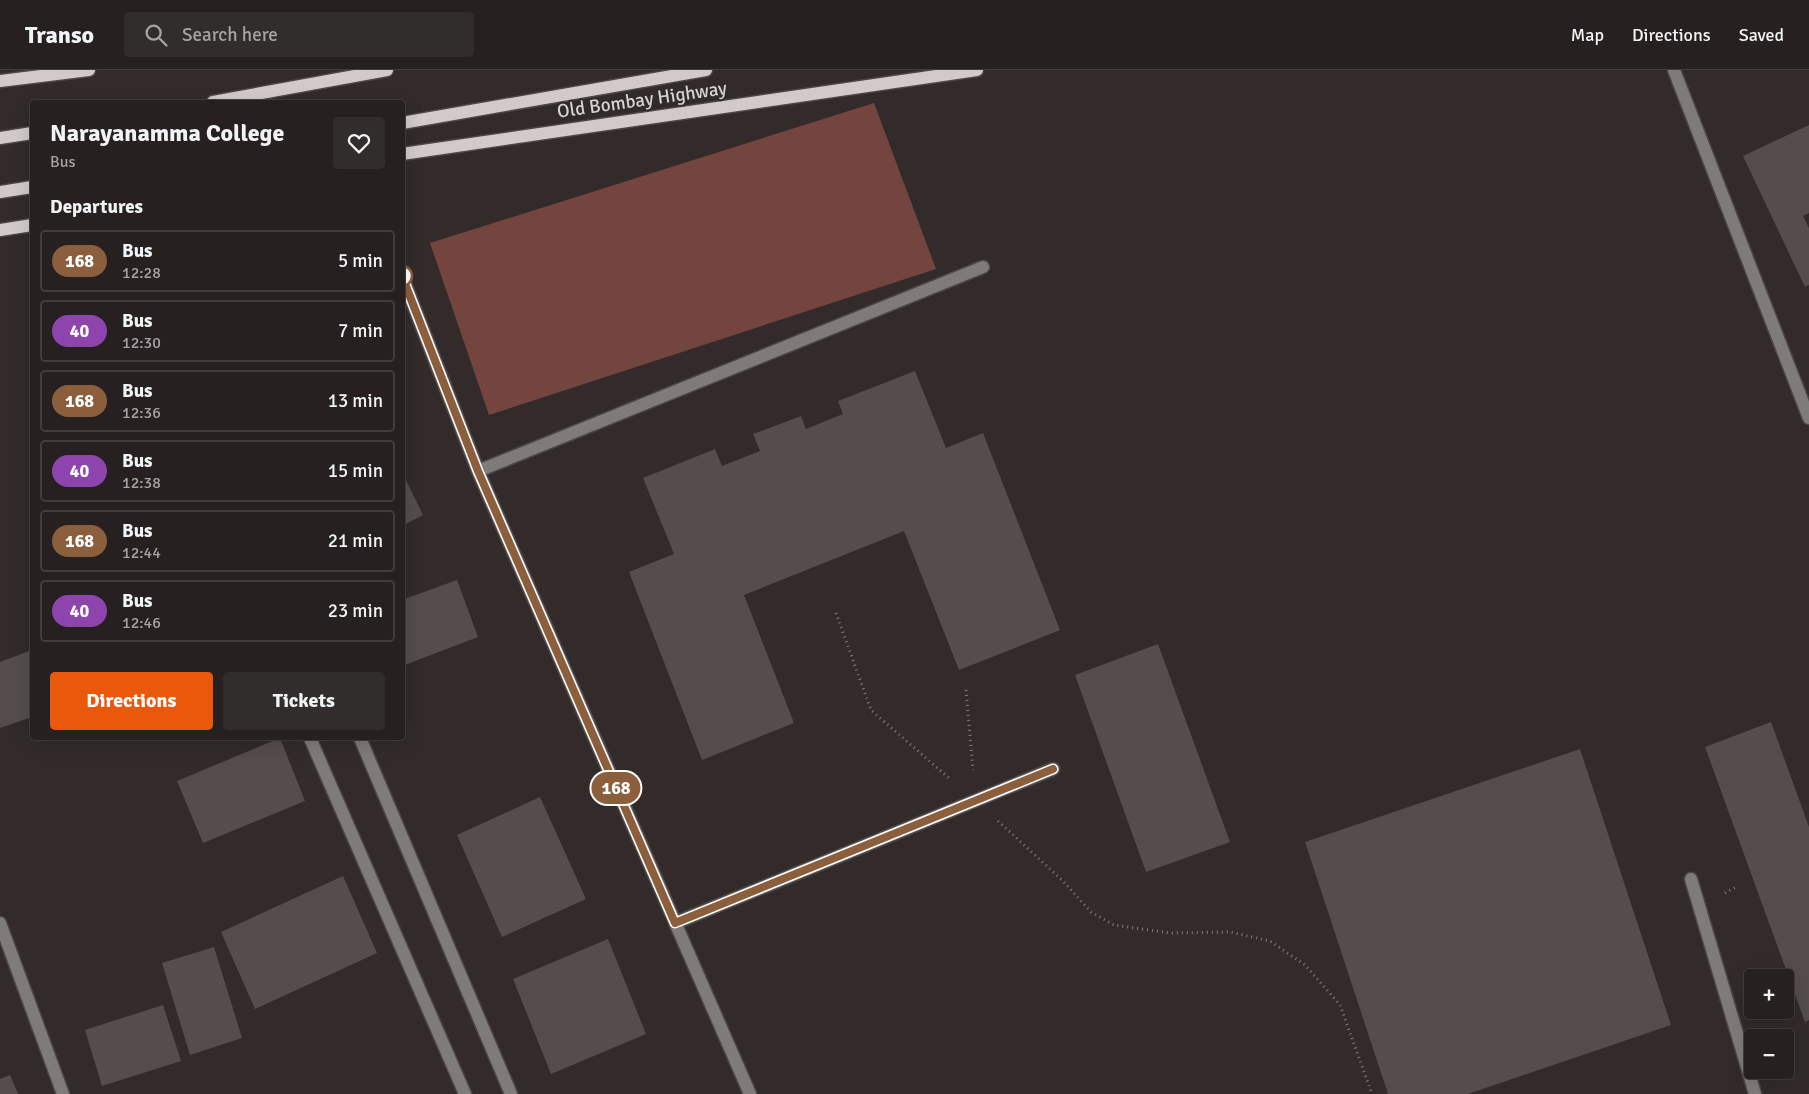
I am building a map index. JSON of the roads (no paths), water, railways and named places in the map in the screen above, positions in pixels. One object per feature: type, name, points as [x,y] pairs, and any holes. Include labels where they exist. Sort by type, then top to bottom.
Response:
[{"type":"main road","points":[[0,80],[89,70]]},
{"type":"main road","points":[[225,100],[388,70]]},
{"type":"main road","points":[[405,122],[706,70]]},
{"type":"main road","name":"Old Bombay Highway","points":[[405,154],[976,70]]},
{"type":"main road","points":[[0,138],[30,133]]},
{"type":"main road","points":[[0,192],[30,187]]},
{"type":"main road","points":[[0,230],[30,225]]},
{"type":"street","points":[[1674,70],[1809,418]]},
{"type":"street","points":[[478,471],[983,267]]},
{"type":"street","points":[[405,284],[478,471],[750,1094]]},
{"type":"street","points":[[311,740],[465,1094]]},
{"type":"street","points":[[361,740],[511,1094]]},
{"type":"street","points":[[675,923],[1053,769]]},
{"type":"street","points":[[1692,879],[1755,1094]]},
{"type":"street","points":[[0,922],[63,1094]]}]
